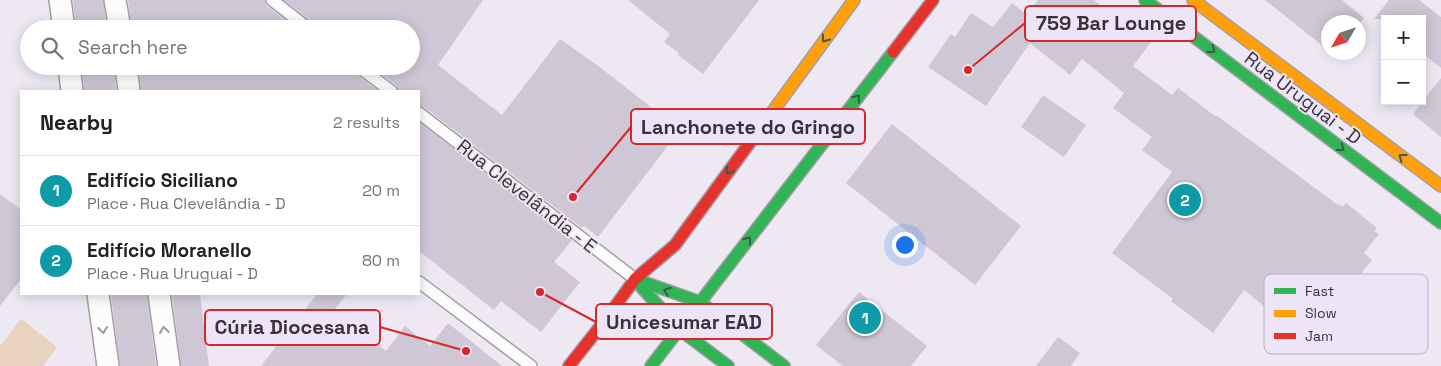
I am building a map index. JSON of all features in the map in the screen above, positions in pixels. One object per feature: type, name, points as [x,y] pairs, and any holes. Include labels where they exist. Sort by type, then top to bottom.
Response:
[{"type":"street","points":[[60,0],[63,20]]},
{"type":"street","points":[[116,0],[119,20]]},
{"type":"street","points":[[569,366],[635,279],[675,246],[854,0]]},
{"type":"street","points":[[651,366],[933,0]]},
{"type":"street","name":"Rua Uruguai - D","points":[[1145,0],[1441,223]]},
{"type":"street","name":"Rua Uruguai - D","points":[[1193,0],[1441,186]]},
{"type":"street","points":[[70,75],[72,90]]},
{"type":"street","points":[[127,75],[129,90]]},
{"type":"street","points":[[635,279],[700,302],[784,366]]},
{"type":"street","points":[[635,279],[679,329],[728,366]]},
{"type":"street","points":[[98,295],[108,366]]},
{"type":"street","points":[[159,295],[169,366]]},
{"type":"lane","points":[[272,0],[298,20]]},
{"type":"lane","points":[[370,75],[390,90]]},
{"type":"lane","name":"Rua Clevelândia - E","points":[[420,113],[635,279]]},
{"type":"lane","points":[[420,283],[531,366]]},
{"type":"shaded area","points":[[21,319],[57,347],[43,366],[0,366],[0,346]]},
{"type":"building","points":[[73,0],[103,0],[106,20],[75,20]]},
{"type":"building","points":[[128,0],[265,0],[267,6],[285,20],[131,20]]},
{"type":"building","points":[[284,0],[483,0],[438,65],[502,115],[560,39],[601,68],[680,130],[598,237],[584,226],[582,228],[424,107],[420,106],[420,90],[398,90],[396,85],[383,75],[420,75],[420,20],[310,20]]},
{"type":"building","points":[[628,0],[759,0],[703,74],[664,42],[670,34]]},
{"type":"building","points":[[1038,0],[1094,0],[1128,26],[1130,24],[1152,41],[1133,66],[1172,95],[1178,88],[1338,205],[1343,207],[1346,203],[1377,228],[1374,231],[1379,234],[1364,253],[1372,260],[1361,274],[1264,274],[1264,306],[1244,290],[1213,333],[1171,301],[1173,299],[1112,253],[1172,172],[1142,150],[1152,137],[1113,108],[1124,93],[1082,59],[1070,75],[1030,43],[986,106],[928,67],[951,34],[955,37],[971,13],[993,27],[1012,3],[1027,15]]},
{"type":"building","points":[[1265,0],[1342,0],[1360,15],[1321,15],[1321,44]]},
{"type":"building","points":[[1389,0],[1419,0],[1441,17],[1441,68],[1426,56],[1426,15],[1381,15],[1381,19],[1374,19]]},
{"type":"building","points":[[83,75],[115,75],[116,90],[84,90]]},
{"type":"building","points":[[140,75],[357,75],[378,90],[141,90]]},
{"type":"building","points":[[1441,78],[1441,137],[1413,114],[1420,105],[1426,105],[1426,97]]},
{"type":"building","points":[[1043,95],[1086,125],[1064,157],[1021,127]]},
{"type":"building","points":[[420,123],[572,240],[554,262],[580,282],[541,332],[501,301],[494,310],[420,252]]},
{"type":"building","points":[[892,124],[1021,226],[975,285],[846,183]]},
{"type":"building","points":[[0,194],[20,209],[20,280],[0,306]]},
{"type":"building","points":[[859,292],[927,346],[911,366],[843,366],[816,345]]},
{"type":"building","points":[[111,295],[147,295],[156,366],[120,366]]},
{"type":"building","points":[[172,295],[200,295],[209,366],[181,366]]},
{"type":"building","points":[[316,295],[346,295],[334,310],[386,351],[405,326],[430,346],[448,323],[502,366],[261,366]]},
{"type":"building","points":[[1058,337],[1080,353],[1071,366],[1036,366]]},
{"type":"traffic: fast","points":[[1145,0],[1441,223]]},
{"type":"traffic: fast","points":[[651,366],[893,52]]},
{"type":"traffic: fast","points":[[635,279],[700,302],[784,366]]},
{"type":"traffic: fast","points":[[637,282],[679,329],[728,366]]},
{"type":"traffic: slow","points":[[762,126],[854,0]]},
{"type":"traffic: slow","points":[[1193,0],[1441,186]]},
{"type":"traffic: jam","points":[[893,52],[933,0]]},
{"type":"traffic: jam","points":[[569,366],[635,279],[675,245],[762,126]]},
{"type":"place","name":"759 Bar Lounge","points":[[968,70]]},
{"type":"place","name":"Lanchonete do Gringo","points":[[573,197]]},
{"type":"place","name":"Edifício Moranello","points":[[1185,200]]},
{"type":"place","name":"Unicesumar EAD","points":[[540,292]]},
{"type":"place","name":"Edifício Siciliano","points":[[865,318]]},
{"type":"place","name":"Cúria Diocesana","points":[[466,351]]}]
